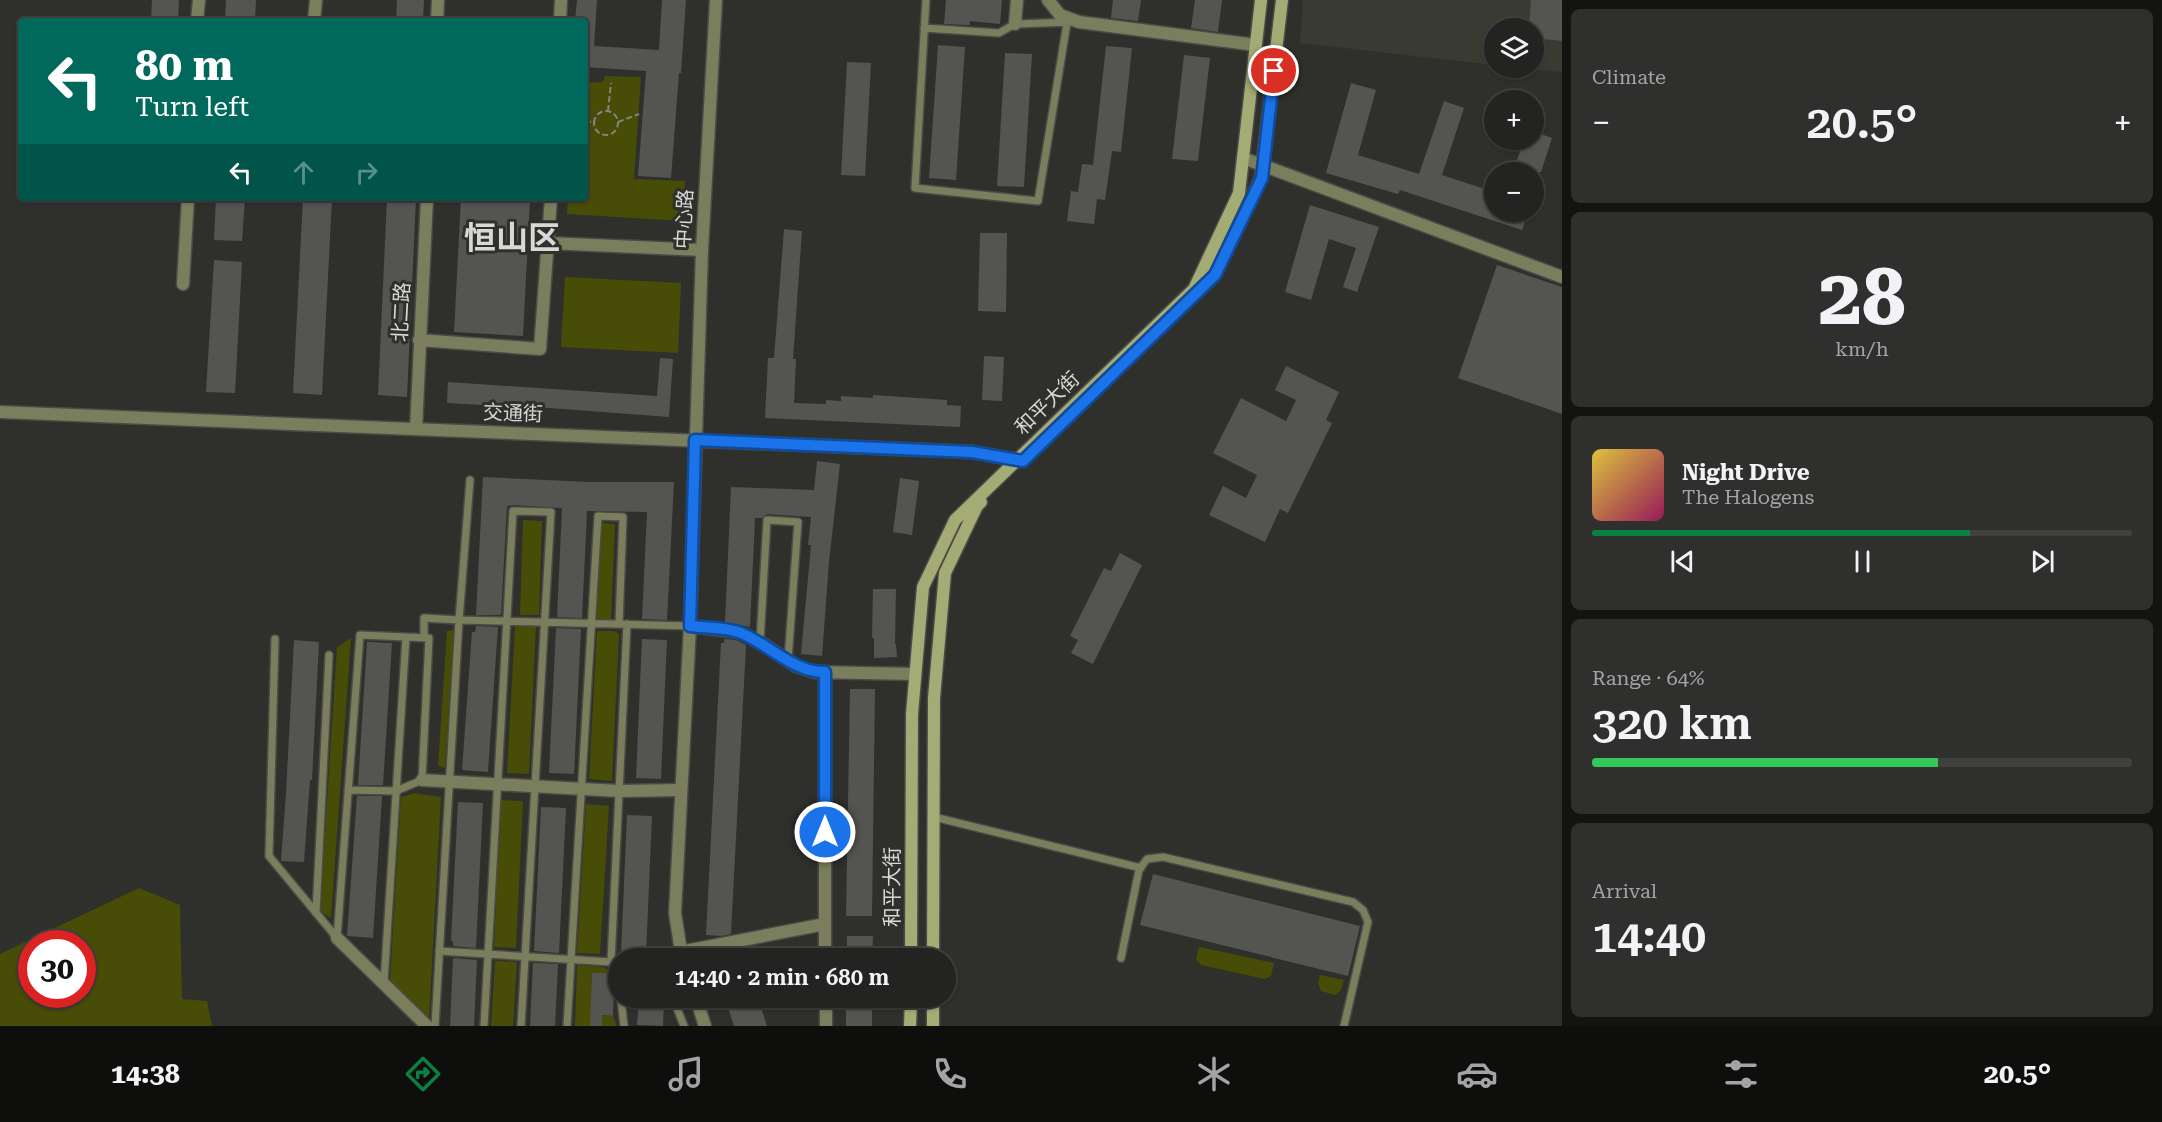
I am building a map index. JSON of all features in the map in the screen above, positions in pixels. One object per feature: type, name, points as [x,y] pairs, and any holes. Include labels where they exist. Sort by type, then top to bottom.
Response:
[{"type":"main road","name":"和平大街","points":[[933,948],[934,698],[945,573],[976,506],[1194,289],[1239,193],[1261,0]]},
{"type":"main road","name":"和平大街","points":[[911,948],[912,714],[922,588],[955,520],[1215,275],[1262,178],[1282,0]]},
{"type":"main road","points":[[910,1008],[910,1026]]},
{"type":"main road","points":[[933,1008],[933,1026]]},
{"type":"street","points":[[197,18],[199,0]]},
{"type":"street","points":[[314,18],[316,0]]},
{"type":"street","points":[[437,18],[438,0]]},
{"type":"street","points":[[560,18],[561,0]]},
{"type":"street","name":"中心路","points":[[680,948],[675,913],[690,626],[702,250],[716,0]]},
{"type":"street","points":[[1015,24],[1017,0]]},
{"type":"street","points":[[1048,0],[1060,15],[1071,20],[1256,45]]},
{"type":"street","points":[[1243,158],[1562,277]]},
{"type":"street","points":[[183,284],[188,201]]},
{"type":"street","name":"北二路","points":[[416,429],[427,201]]},
{"type":"street","points":[[419,340],[540,349],[550,201]]},
{"type":"street","points":[[548,243],[702,250]]},
{"type":"street","name":"交通街","points":[[0,412],[972,452],[1020,460]]},
{"type":"street","points":[[690,626],[738,632],[760,642],[796,666],[814,672],[915,674]]},
{"type":"street","points":[[825,672],[825,948]]},
{"type":"street","points":[[422,780],[619,791],[681,790]]},
{"type":"street","points":[[714,948],[825,924]]},
{"type":"street","points":[[337,938],[428,1026]]},
{"type":"street","points":[[699,1008],[705,1026]]},
{"type":"street","points":[[826,1008],[826,1026]]},
{"type":"lane","points":[[924,28],[999,33],[1015,24],[1071,20],[1038,201],[915,188],[924,28],[926,0]]},
{"type":"lane","points":[[435,1026],[459,620],[470,480]]},
{"type":"lane","points":[[484,1026],[513,511],[551,512],[521,1026]]},
{"type":"lane","points":[[567,1026],[598,516],[623,517],[623,624],[614,948]]},
{"type":"lane","points":[[760,642],[767,520],[798,522],[788,660]]},
{"type":"lane","points":[[424,637],[424,618],[690,626]]},
{"type":"lane","points":[[337,938],[348,790],[360,635],[429,638],[422,780],[396,791],[348,790]]},
{"type":"lane","points":[[384,983],[406,637]]},
{"type":"lane","points":[[275,639],[268,856],[337,938]]},
{"type":"lane","points":[[316,913],[329,655]]},
{"type":"lane","points":[[934,817],[1141,868]]},
{"type":"lane","points":[[1121,958],[1141,868],[1147,859],[1163,857],[1353,902],[1363,910],[1368,922],[1344,1026]]},
{"type":"lane","points":[[439,951],[608,962]]},
{"type":"lane","points":[[622,1008],[624,1026]]},
{"type":"lane","points":[[677,1008],[684,1026]]},
{"type":"path","points":[[609,111],[611,82]]},
{"type":"path","points":[[618,122],[615,115],[609,111],[597,114],[594,122],[596,129],[606,135],[613,132],[618,122],[639,114]]},
{"type":"path","points":[[588,121],[594,122]]},
{"type":"shaded area","points":[[1303,0],[1562,0],[1562,72],[1544,70],[1544,18],[1484,18],[1484,64],[1300,43]]},
{"type":"green space","points":[[605,76],[641,77],[634,179],[685,181],[683,221],[567,214],[568,201],[588,201],[588,83],[603,82]]},
{"type":"green space","points":[[565,277],[681,283],[678,353],[561,347]]},
{"type":"green space","points":[[523,520],[542,521],[539,615],[520,615]]},
{"type":"green space","points":[[602,523],[615,524],[611,620],[596,620]]},
{"type":"green space","points":[[515,625],[536,626],[529,774],[507,773]]},
{"type":"green space","points":[[454,630],[445,768],[438,766],[447,631]]},
{"type":"green space","points":[[597,631],[614,631],[619,634],[612,781],[589,779]]},
{"type":"green space","points":[[351,638],[331,918],[320,911],[337,647]]},
{"type":"green space","points":[[414,793],[441,797],[429,1020],[390,980],[401,797]]},
{"type":"green space","points":[[500,800],[523,801],[516,948],[494,947]]},
{"type":"green space","points":[[586,804],[609,806],[600,954],[577,953]]},
{"type":"green space","points":[[139,888],[180,905],[182,999],[207,1001],[212,1026],[0,1026],[0,954],[18,945],[18,1008],[96,1008],[96,930],[51,930]]},
{"type":"green space","points":[[1199,947],[1274,963],[1271,976],[1265,979],[1201,965],[1196,959]]},
{"type":"green space","points":[[495,961],[517,962],[513,1026],[491,1026]]},
{"type":"green space","points":[[577,965],[602,967],[608,970],[608,973],[592,973],[591,1015],[613,1016],[617,1026],[575,1026]]},
{"type":"green space","points":[[1320,975],[1344,980],[1341,990],[1335,995],[1321,991],[1318,983]]},
{"type":"building","points":[[152,0],[179,0],[178,18],[151,18]]},
{"type":"building","points":[[226,0],[256,0],[255,18],[225,18]]},
{"type":"building","points":[[397,0],[424,0],[423,18],[396,18]]},
{"type":"building","points":[[577,0],[597,0],[594,46],[659,50],[662,0],[686,0],[671,178],[638,176],[646,71],[588,67],[588,18],[575,18]]},
{"type":"building","points":[[946,0],[1002,0],[1000,24],[970,21],[970,25],[944,24]]},
{"type":"building","points":[[1113,0],[1141,0],[1138,21],[1111,18]]},
{"type":"building","points":[[1195,0],[1222,0],[1218,32],[1191,28]]},
{"type":"building","points":[[1531,0],[1562,0],[1562,41],[1544,39],[1544,18],[1530,18]]},
{"type":"building","points":[[938,45],[965,47],[956,180],[929,178]]},
{"type":"building","points":[[1106,46],[1132,48],[1121,152],[1112,151],[1105,200],[1097,199],[1094,224],[1067,221],[1071,191],[1078,192],[1082,164],[1093,165]]},
{"type":"building","points":[[1005,53],[1032,54],[1024,187],[997,186]]},
{"type":"building","points":[[1184,55],[1210,58],[1198,161],[1172,159]]},
{"type":"building","points":[[847,62],[871,63],[865,176],[841,175]]},
{"type":"building","points":[[1351,83],[1376,90],[1358,155],[1419,174],[1444,101],[1464,108],[1442,175],[1484,189],[1484,218],[1400,190],[1398,194],[1326,173]]},
{"type":"building","points":[[1544,135],[1552,138],[1544,163],[1516,162],[1521,150],[1544,150]]},
{"type":"building","points":[[216,201],[245,201],[242,241],[214,240]]},
{"type":"building","points":[[303,201],[332,201],[322,395],[293,393]]},
{"type":"building","points":[[387,201],[416,201],[407,397],[378,395]]},
{"type":"building","points":[[461,201],[530,201],[523,336],[454,332]]},
{"type":"building","points":[[1310,205],[1379,227],[1357,292],[1343,287],[1356,248],[1329,239],[1311,300],[1285,292]]},
{"type":"building","points":[[1498,222],[1525,222],[1522,230]]},
{"type":"building","points":[[784,229],[802,231],[793,359],[796,359],[794,403],[826,404],[826,400],[841,401],[841,396],[873,398],[873,395],[947,400],[947,405],[961,406],[960,427],[765,418],[768,358],[774,358]]},
{"type":"building","points":[[980,233],[1007,233],[1006,312],[978,311]]},
{"type":"building","points":[[214,260],[242,262],[235,393],[206,392]]},
{"type":"building","points":[[1497,265],[1562,287],[1562,414],[1458,378]]},
{"type":"building","points":[[984,356],[1004,357],[1002,401],[982,400]]},
{"type":"building","points":[[660,358],[673,359],[669,417],[447,403],[448,382],[657,396]]},
{"type":"building","points":[[1286,366],[1339,392],[1326,420],[1332,423],[1288,513],[1280,509],[1265,542],[1209,515],[1223,486],[1246,498],[1257,475],[1213,453],[1241,398],[1286,421],[1296,400],[1275,390]]},
{"type":"building","points":[[817,461],[840,464],[829,562],[822,656],[801,654],[811,545],[808,545],[811,517],[767,514],[762,518],[755,518],[750,627],[725,622],[731,487],[814,490]]},
{"type":"building","points":[[483,477],[589,482],[674,482],[667,620],[642,619],[647,512],[587,511],[582,618],[557,617],[562,508],[513,505],[507,506],[501,615],[476,615]]},
{"type":"building","points":[[900,478],[919,481],[912,535],[893,532]]},
{"type":"building","points":[[1120,553],[1142,565],[1093,664],[1071,653],[1078,640],[1070,636],[1104,568],[1111,571]]},
{"type":"building","points":[[873,589],[896,589],[895,644],[897,657],[874,658]]},
{"type":"building","points":[[476,626],[498,627],[488,772],[462,770],[472,632],[475,632]]},
{"type":"building","points":[[556,628],[581,629],[574,774],[549,773]]},
{"type":"building","points":[[642,639],[667,640],[661,779],[636,778]]},
{"type":"building","points":[[724,639],[736,640],[746,645],[731,934],[721,936],[706,935],[721,643],[724,643]]},
{"type":"building","points":[[294,640],[319,642],[312,780],[310,780],[304,862],[281,861]]},
{"type":"building","points":[[367,642],[392,643],[383,785],[358,785]]},
{"type":"building","points":[[850,689],[875,689],[872,916],[846,916]]},
{"type":"building","points":[[357,796],[382,796],[373,938],[347,936]]},
{"type":"building","points":[[458,802],[483,803],[476,948],[453,946],[453,941],[451,941]]},
{"type":"building","points":[[541,807],[566,808],[559,953],[534,951]]},
{"type":"building","points":[[627,815],[652,816],[646,948],[621,948]]},
{"type":"building","points":[[1153,874],[1360,926],[1348,976],[1140,925]]},
{"type":"building","points":[[847,936],[873,936],[872,948],[847,948]]},
{"type":"building","points":[[453,958],[477,960],[474,1026],[450,1026]]},
{"type":"building","points":[[533,963],[558,964],[555,1026],[530,1026]]},
{"type":"building","points":[[592,973],[608,973],[608,1008],[613,1008],[613,1016],[602,1015],[602,1026],[590,1026]]},
{"type":"building","points":[[638,1008],[664,1008],[663,1026],[637,1025]]},
{"type":"building","points":[[728,1008],[761,1008],[767,1026],[734,1026]]},
{"type":"building","points":[[846,1008],[872,1008],[872,1026],[846,1026]]},
{"type":"district","name":"恒山区","points":[[512,238]]},
{"type":"route","points":[[825,832],[825,672],[814,672],[796,666],[760,642],[738,632],[690,626],[695,440],[972,452],[1023,461],[1215,275],[1262,178],[1274,71]]}]
